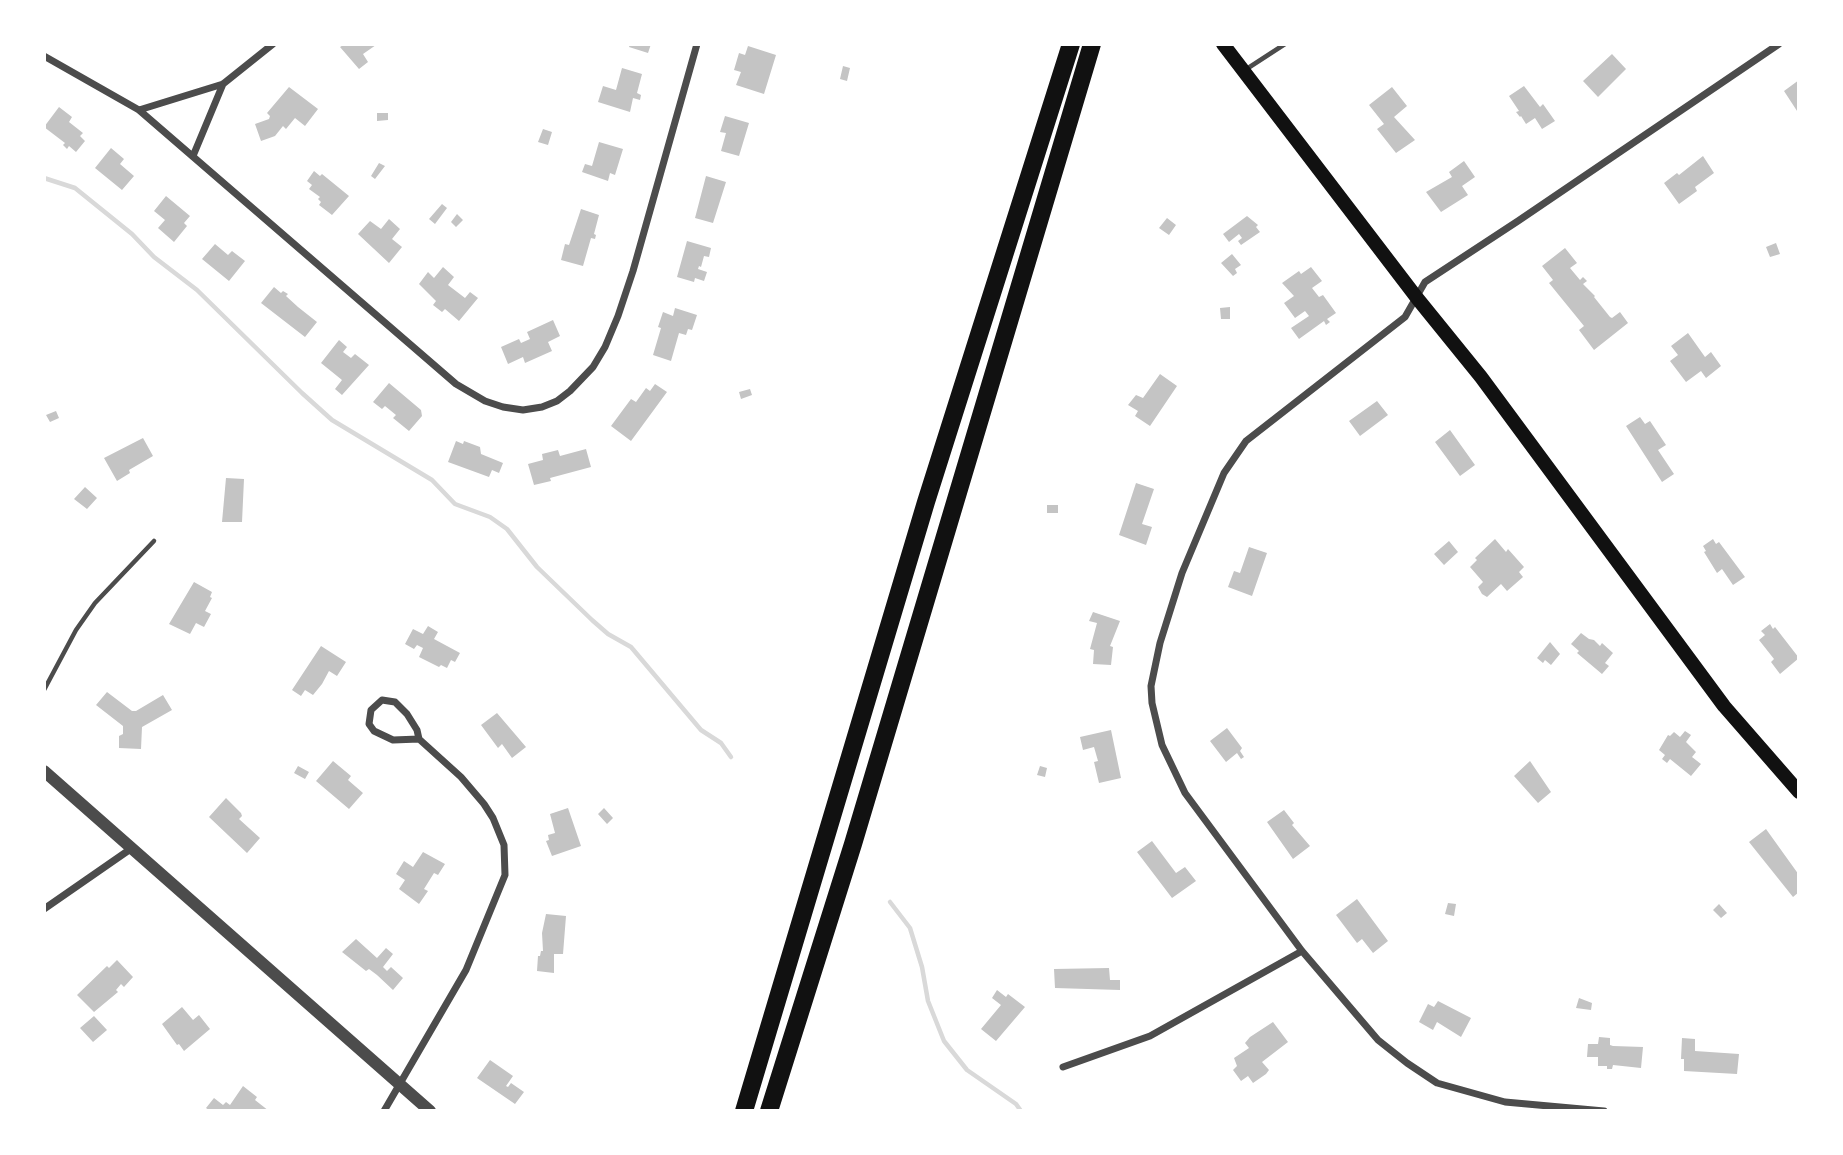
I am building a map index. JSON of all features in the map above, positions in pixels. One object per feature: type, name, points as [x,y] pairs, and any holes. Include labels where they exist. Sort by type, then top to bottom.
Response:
[{"type":"highway","points":[[744,1111],[926,502],[1071,44]]},
{"type":"highway","points":[[769,1111],[853,844],[1092,44]]},
{"type":"main road","points":[[1223,44],[1480,377],[1716,695],[1799,792]]},
{"type":"street","points":[[139,110],[223,83],[273,44]]},
{"type":"street","points":[[44,56],[139,110],[456,384],[485,401],[523,410],[557,401],[581,382],[604,346],[618,316],[697,44]]},
{"type":"street","points":[[1604,1111],[1505,1102],[1437,1083],[1378,1040],[1302,951],[1185,793],[1162,745],[1152,703],[1151,686],[1155,662],[1182,573],[1224,473],[1246,441],[1405,317],[1425,282],[1779,44]]},
{"type":"street","points":[[193,156],[223,83]]},
{"type":"street","points":[[384,1111],[466,971],[505,875],[504,845],[489,811],[461,777],[419,739],[407,714],[395,702],[382,700],[371,710],[369,724],[374,731],[384,737],[403,741],[419,739]]},
{"type":"street","points":[[44,771],[430,1111]]},
{"type":"street","points":[[44,909],[132,848]]},
{"type":"street","points":[[1063,1067],[1150,1036],[1302,951]]},
{"type":"lane","points":[[1244,71],[1285,44]]},
{"type":"lane","points":[[44,690],[76,630],[95,603],[154,541]]},
{"type":"building","points":[[345,44],[376,45],[363,54],[368,62],[359,69],[340,47]]},
{"type":"building","points":[[630,44],[651,44],[648,53],[629,47]]},
{"type":"building","points":[[748,46],[776,55],[764,94],[736,85],[741,72],[734,70],[739,53],[745,55]]},
{"type":"building","points":[[1612,54],[1626,69],[1598,97],[1583,81]]},
{"type":"building","points":[[843,66],[850,68],[847,81],[840,79]]},
{"type":"building","points":[[622,68],[642,74],[637,93],[641,95],[640,100],[633,98],[630,112],[598,102],[603,86],[616,90]]},
{"type":"building","points":[[1799,80],[1799,114],[1784,91]]},
{"type":"building","points":[[1524,86],[1540,107],[1543,104],[1555,121],[1542,129],[1535,118],[1526,124],[1516,112],[1519,111],[1509,96]]},
{"type":"building","points":[[289,87],[318,109],[305,126],[295,118],[286,129],[283,126],[275,136],[261,141],[255,124],[269,119],[267,113]]},
{"type":"building","points":[[1392,87],[1407,106],[1394,117],[1415,140],[1396,153],[1377,129],[1384,124],[1369,105]]},
{"type":"building","points":[[59,107],[72,117],[69,122],[83,133],[80,136],[85,141],[76,152],[69,146],[67,149],[63,145],[65,143],[44,127]]},
{"type":"building","points":[[377,113],[388,113],[388,120],[377,121]]},
{"type":"building","points":[[725,116],[749,123],[739,156],[721,151],[726,133],[720,132]]},
{"type":"building","points":[[543,129],[552,132],[548,145],[538,142]]},
{"type":"building","points":[[599,142],[623,149],[615,175],[610,173],[608,181],[582,172],[585,164],[592,166]]},
{"type":"building","points":[[111,148],[124,159],[120,164],[134,176],[122,190],[95,168]]},
{"type":"building","points":[[1703,156],[1714,173],[1695,187],[1697,191],[1679,204],[1664,183]]},
{"type":"building","points":[[1464,161],[1475,177],[1462,186],[1468,195],[1441,212],[1426,192],[1452,177],[1449,172]]},
{"type":"building","points":[[379,163],[385,166],[375,179],[371,176]]},
{"type":"building","points":[[314,171],[320,176],[322,174],[349,196],[332,215],[319,205],[320,197],[309,189],[312,185],[307,181]]},
{"type":"building","points":[[706,176],[726,182],[713,223],[695,218]]},
{"type":"building","points":[[166,196],[190,216],[184,223],[187,226],[174,242],[158,228],[165,220],[154,211]]},
{"type":"building","points":[[442,204],[447,208],[435,224],[429,219]]},
{"type":"building","points":[[581,209],[599,215],[595,239],[591,238],[583,266],[561,260],[565,244],[569,245]]},
{"type":"building","points":[[457,214],[463,220],[456,227],[451,222]]},
{"type":"building","points":[[1247,216],[1258,225],[1256,227],[1260,232],[1241,245],[1238,241],[1242,238],[1239,234],[1229,242],[1223,234]]},
{"type":"building","points":[[1167,218],[1176,225],[1169,235],[1159,228]]},
{"type":"building","points":[[389,219],[400,229],[392,239],[402,247],[389,263],[358,234],[370,221],[381,229]]},
{"type":"building","points":[[687,241],[711,248],[709,257],[704,256],[698,269],[707,272],[704,281],[695,278],[694,282],[677,277]]},
{"type":"building","points":[[1776,243],[1780,254],[1770,257],[1766,247]]},
{"type":"building","points":[[215,244],[228,255],[232,251],[245,261],[229,281],[202,259]]},
{"type":"building","points":[[1565,248],[1577,263],[1570,268],[1580,280],[1583,277],[1587,281],[1583,284],[1610,317],[1620,312],[1628,323],[1594,350],[1579,330],[1584,326],[1549,283],[1553,280],[1542,266]]},
{"type":"building","points":[[1232,254],[1241,265],[1235,269],[1237,273],[1233,276],[1221,263]]},
{"type":"building","points":[[443,267],[454,277],[448,285],[465,298],[470,292],[478,298],[459,321],[445,309],[442,312],[433,305],[436,301],[419,284],[428,272],[434,278]]},
{"type":"building","points":[[1311,267],[1322,281],[1312,288],[1319,297],[1323,295],[1336,313],[1327,319],[1330,322],[1326,325],[1324,321],[1299,339],[1291,328],[1309,316],[1305,311],[1295,318],[1284,303],[1294,296],[1282,283],[1299,271],[1301,274]]},
{"type":"building","points":[[274,287],[281,293],[283,291],[288,294],[286,296],[317,322],[305,337],[261,303]]},
{"type":"building","points":[[1230,307],[1230,319],[1221,319],[1220,308]]},
{"type":"building","points":[[675,308],[697,315],[692,330],[688,329],[686,335],[679,333],[671,361],[653,355],[663,312],[673,316]]},
{"type":"building","points":[[553,320],[560,336],[548,342],[552,351],[525,363],[523,357],[508,364],[501,347],[519,339],[521,343],[530,339],[527,332]]},
{"type":"building","points":[[1688,333],[1705,357],[1711,352],[1721,366],[1706,378],[1701,371],[1686,382],[1670,361],[1678,355],[1671,346]]},
{"type":"building","points":[[339,340],[347,347],[343,352],[351,358],[355,354],[369,365],[342,395],[335,389],[342,380],[321,363]]},
{"type":"building","points":[[1160,374],[1177,386],[1150,426],[1135,416],[1138,411],[1128,405],[1136,395],[1143,398]]},
{"type":"building","points":[[389,383],[421,410],[422,416],[409,431],[393,418],[396,415],[385,406],[382,409],[373,402]]},
{"type":"building","points":[[655,384],[667,392],[631,441],[611,426],[631,399],[636,402],[646,388],[650,391]]},
{"type":"building","points":[[750,389],[752,395],[741,399],[739,392]]},
{"type":"building","points":[[1377,401],[1388,415],[1360,436],[1349,421]]},
{"type":"building","points":[[56,411],[59,418],[50,422],[46,415]]},
{"type":"building","points":[[1640,417],[1645,424],[1650,421],[1666,445],[1658,450],[1674,474],[1662,482],[1626,426]]},
{"type":"building","points":[[1450,430],[1475,465],[1460,476],[1435,442]]},
{"type":"building","points":[[143,438],[153,456],[129,470],[130,473],[117,481],[104,458]]},
{"type":"building","points":[[456,441],[480,447],[481,454],[503,463],[499,473],[492,470],[489,477],[448,462]]},
{"type":"building","points":[[586,449],[591,467],[534,485],[528,464],[543,460],[542,454],[558,450],[560,456]]},
{"type":"building","points":[[226,478],[244,479],[242,522],[222,522]]},
{"type":"building","points":[[1136,483],[1154,489],[1142,524],[1152,527],[1146,545],[1119,535]]},
{"type":"building","points":[[85,487],[97,498],[87,509],[74,499]]},
{"type":"building","points":[[1047,505],[1058,505],[1058,513],[1047,513]]},
{"type":"building","points":[[1495,539],[1524,567],[1519,572],[1523,577],[1507,591],[1501,584],[1487,597],[1478,587],[1483,582],[1470,567],[1477,560],[1475,558]]},
{"type":"building","points":[[1713,539],[1716,544],[1719,542],[1745,577],[1733,585],[1722,569],[1717,573],[1704,552],[1706,551],[1703,546]]},
{"type":"building","points":[[1449,541],[1458,552],[1444,565],[1434,554]]},
{"type":"building","points":[[1249,547],[1267,553],[1252,596],[1228,587],[1234,571],[1240,573]]},
{"type":"building","points":[[194,582],[212,592],[205,611],[211,614],[204,627],[196,623],[190,634],[169,624]]},
{"type":"building","points":[[1093,612],[1120,621],[1110,646],[1113,647],[1111,665],[1093,664],[1094,650],[1090,649],[1097,623],[1089,621]]},
{"type":"building","points":[[1770,624],[1799,658],[1780,674],[1771,662],[1774,659],[1759,640],[1765,635],[1761,631]]},
{"type":"building","points":[[428,626],[438,632],[434,639],[460,653],[455,662],[451,660],[447,668],[419,657],[423,648],[417,645],[414,649],[405,644],[413,629],[423,634]]},
{"type":"building","points":[[1581,633],[1600,646],[1602,643],[1613,653],[1605,663],[1609,666],[1602,674],[1577,653],[1579,651],[1571,644]]},
{"type":"building","points":[[1550,642],[1560,654],[1551,665],[1537,658]]},
{"type":"building","points":[[321,646],[346,662],[337,676],[329,671],[313,695],[305,690],[301,696],[292,690]]},
{"type":"building","points":[[107,692],[132,711],[163,695],[172,710],[142,727],[141,749],[119,748],[119,736],[123,734],[123,726],[96,705]]},
{"type":"building","points":[[497,713],[526,747],[512,758],[502,744],[498,748],[481,725]]},
{"type":"building","points":[[1227,728],[1242,748],[1240,751],[1244,757],[1241,759],[1237,753],[1226,762],[1210,741]]},
{"type":"building","points":[[1111,730],[1121,778],[1099,783],[1094,747],[1083,750],[1080,737]]},
{"type":"building","points":[[1685,731],[1691,735],[1686,742],[1696,752],[1692,757],[1701,764],[1691,776],[1670,759],[1667,763],[1662,759],[1665,755],[1659,750],[1668,735],[1674,732],[1680,737]]},
{"type":"building","points":[[333,761],[351,776],[348,780],[363,793],[349,809],[316,781]]},
{"type":"building","points":[[1530,761],[1551,792],[1538,803],[1514,776]]},
{"type":"building","points":[[298,766],[309,772],[305,779],[294,773]]},
{"type":"building","points":[[1040,766],[1047,768],[1045,777],[1037,775]]},
{"type":"building","points":[[226,798],[241,813],[239,819],[260,838],[247,853],[209,817]]},
{"type":"building","points":[[568,808],[581,846],[552,856],[546,841],[549,840],[548,835],[555,833],[550,814]]},
{"type":"building","points":[[604,808],[613,818],[607,824],[598,814]]},
{"type":"building","points":[[1284,810],[1294,823],[1292,825],[1310,846],[1293,859],[1267,822]]},
{"type":"building","points":[[1766,829],[1799,875],[1799,892],[1793,897],[1749,842]]},
{"type":"building","points":[[1152,841],[1176,873],[1185,867],[1196,881],[1172,898],[1137,852]]},
{"type":"building","points":[[423,852],[445,864],[438,875],[434,873],[424,889],[428,891],[419,904],[399,889],[405,880],[396,874],[404,861],[413,867]]},
{"type":"building","points":[[1357,899],[1388,941],[1373,953],[1362,939],[1357,943],[1336,915]]},
{"type":"building","points":[[1448,903],[1456,904],[1454,916],[1445,914]]},
{"type":"building","points":[[1719,904],[1727,913],[1721,918],[1713,910]]},
{"type":"building","points":[[546,914],[566,916],[563,954],[554,954],[554,973],[537,971],[538,956],[543,951],[542,933]]},
{"type":"building","points":[[356,939],[377,958],[386,948],[393,954],[383,967],[387,971],[391,967],[403,978],[393,990],[369,969],[366,971],[342,952]]},
{"type":"building","points":[[117,960],[133,977],[124,987],[121,984],[116,990],[118,992],[94,1012],[77,995]]},
{"type":"building","points":[[1109,968],[1110,980],[1120,980],[1120,990],[1055,988],[1054,969]]},
{"type":"building","points":[[997,990],[1006,997],[1008,994],[1025,1007],[996,1041],[981,1029],[1001,1005],[992,998]]},
{"type":"building","points":[[1579,998],[1592,1003],[1591,1010],[1576,1008]]},
{"type":"building","points":[[1438,1001],[1471,1018],[1461,1037],[1437,1022],[1433,1030],[1419,1022],[1428,1004],[1434,1007]]},
{"type":"building","points":[[182,1007],[193,1020],[199,1015],[210,1029],[184,1051],[162,1024]]},
{"type":"building","points":[[94,1016],[107,1030],[93,1042],[80,1028]]},
{"type":"building","points":[[1273,1022],[1288,1042],[1262,1062],[1269,1070],[1266,1074],[1253,1083],[1248,1076],[1241,1081],[1233,1070],[1237,1066],[1234,1058],[1249,1048],[1245,1043],[1250,1037]]},
{"type":"building","points":[[1599,1037],[1610,1038],[1610,1045],[1613,1046],[1643,1047],[1641,1068],[1613,1065],[1612,1069],[1607,1069],[1607,1066],[1598,1066],[1598,1057],[1587,1057],[1588,1044],[1598,1044]]},
{"type":"building","points":[[1682,1038],[1695,1039],[1695,1051],[1739,1054],[1737,1074],[1684,1071],[1684,1059],[1681,1059]]},
{"type":"building","points":[[490,1060],[513,1076],[506,1086],[511,1083],[524,1092],[515,1104],[477,1078]]},
{"type":"building","points":[[243,1086],[269,1111],[210,1111],[206,1108],[214,1098],[223,1105],[226,1102],[230,1105]]},
{"type":"waterway","points":[[44,178],[75,188],[132,234],[154,257],[197,290],[332,420],[432,480],[455,504],[490,517],[507,529],[537,567],[592,620],[608,634],[631,647],[701,730],[721,743],[731,757]]},
{"type":"waterway","points":[[890,902],[910,928],[922,967],[928,1001],[944,1041],[967,1070],[1016,1104],[1021,1111]]}]
